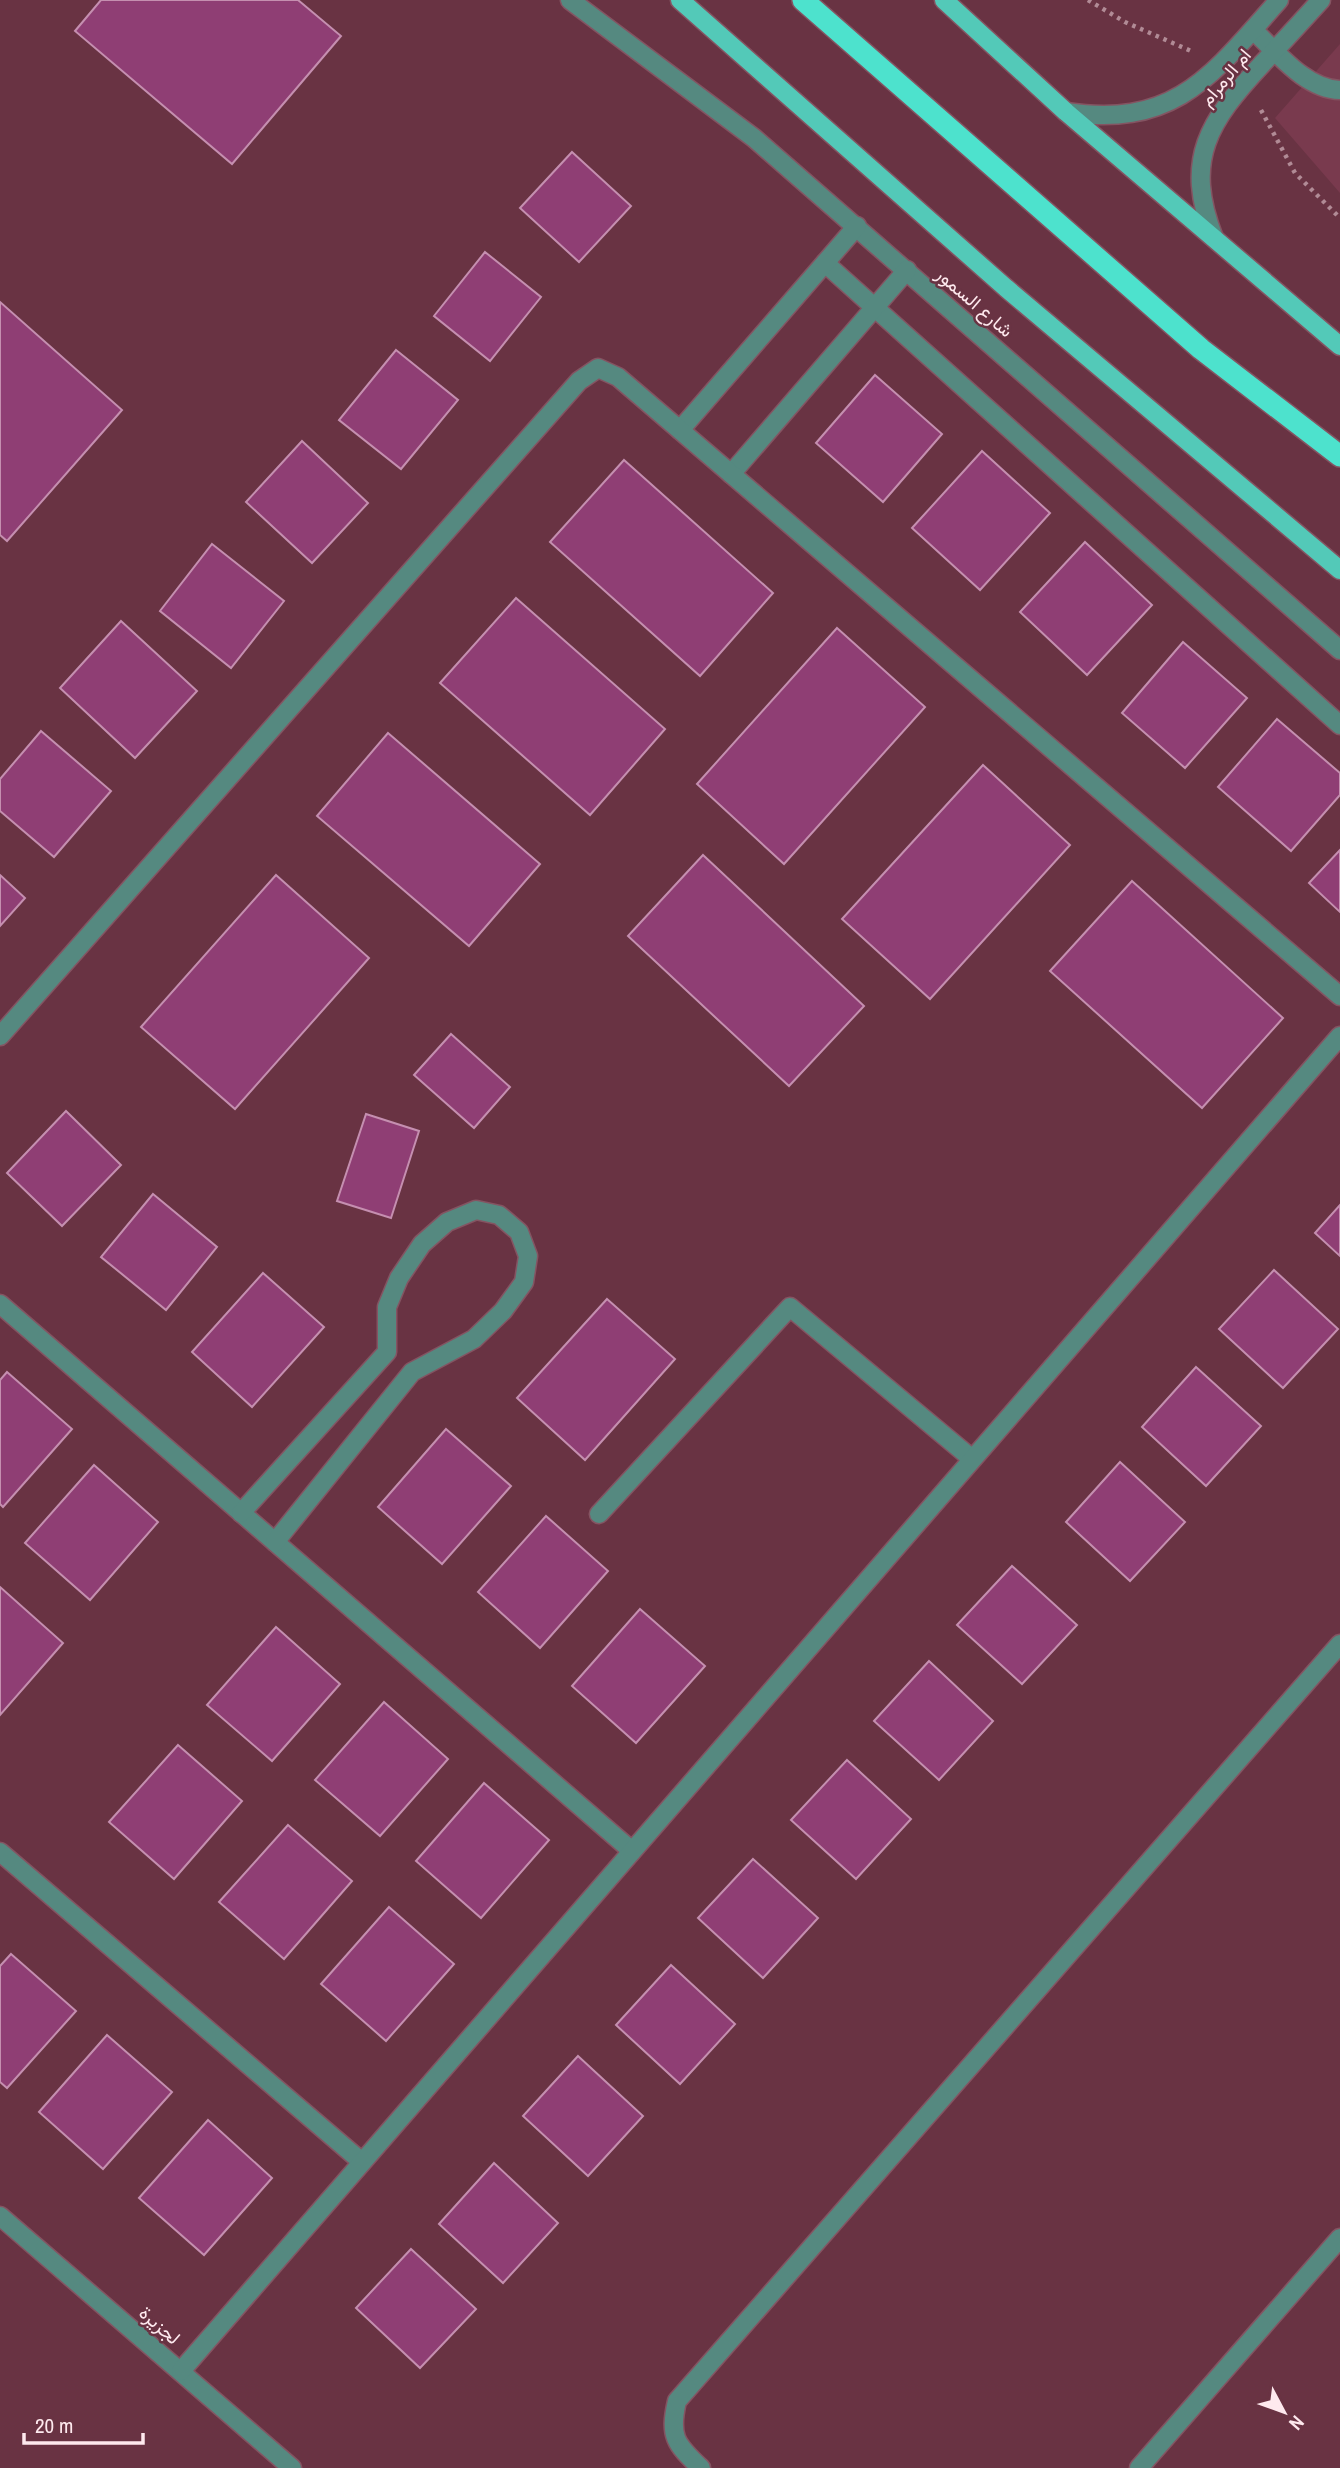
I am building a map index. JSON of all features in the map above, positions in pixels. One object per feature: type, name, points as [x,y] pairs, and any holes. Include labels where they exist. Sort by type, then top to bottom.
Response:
[{"type":"highway","points":[[803,0],[1201,349],[1340,456]]},
{"type":"main road","name":"شارع السمور","points":[[680,0],[1006,288],[1340,570]]},
{"type":"main road","points":[[944,0],[1066,111],[1340,346]]},
{"type":"street","name":"شارع السمور","points":[[570,0],[745,131],[908,270],[1340,650]]},
{"type":"street","name":"ام الرمرام","points":[[1066,111],[1120,116],[1147,111],[1172,101],[1211,73],[1279,0]]},
{"type":"street","name":"ام الرمرام","points":[[1214,238],[1200,190],[1201,164],[1206,140],[1217,117],[1321,0]]},
{"type":"street","points":[[1253,30],[1307,80],[1321,87],[1340,90]]},
{"type":"street","points":[[680,430],[857,226]]},
{"type":"street","points":[[825,263],[1340,724]]},
{"type":"street","points":[[731,474],[908,270]]},
{"type":"street","points":[[0,1036],[579,381],[598,368],[618,377],[1340,996]]},
{"type":"street","points":[[181,2371],[1340,1035]]},
{"type":"street","points":[[241,1513],[387,1352],[387,1307],[399,1278],[422,1244],[447,1223],[476,1210],[499,1215],[519,1232],[528,1256],[524,1282],[503,1311],[474,1339],[412,1372],[275,1542]]},
{"type":"street","points":[[0,1304],[632,1851]]},
{"type":"street","points":[[599,1514],[790,1307],[971,1458]]},
{"type":"street","points":[[701,2468],[682,2451],[671,2428],[677,2401],[1340,1644]]},
{"type":"street","points":[[0,1852],[362,2162]]},
{"type":"street","name":"لجزيرة","points":[[0,2216],[292,2468]]},
{"type":"street","points":[[1139,2468],[1340,2238]]},
{"type":"shaded area","points":[[1340,44],[1340,193],[1275,118]]},
{"type":"building","points":[[101,0],[298,0],[341,36],[232,164],[75,31]]},
{"type":"building","points":[[572,152],[631,206],[579,262],[520,208]]},
{"type":"building","points":[[485,252],[541,297],[490,361],[434,316]]},
{"type":"building","points":[[0,302],[122,410],[7,541],[0,535]]},
{"type":"building","points":[[396,350],[458,400],[401,469],[339,420]]},
{"type":"building","points":[[875,375],[942,434],[883,502],[816,443]]},
{"type":"building","points":[[302,441],[368,503],[312,563],[246,502]]},
{"type":"building","points":[[982,451],[1050,513],[980,590],[912,528]]},
{"type":"building","points":[[624,460],[773,593],[700,676],[550,542]]},
{"type":"building","points":[[1085,542],[1152,605],[1087,675],[1020,612]]},
{"type":"building","points":[[212,544],[284,601],[231,668],[160,611]]},
{"type":"building","points":[[516,598],[665,729],[590,815],[440,683]]},
{"type":"building","points":[[121,621],[197,691],[135,758],[60,688]]},
{"type":"building","points":[[837,628],[925,707],[784,864],[697,784]]},
{"type":"building","points":[[1183,642],[1247,698],[1185,768],[1122,713]]},
{"type":"building","points":[[1277,719],[1340,773],[1340,795],[1291,851],[1218,787]]},
{"type":"building","points":[[41,731],[111,791],[54,857],[0,811],[0,779]]},
{"type":"building","points":[[388,733],[540,864],[469,946],[317,816]]},
{"type":"building","points":[[983,765],[1070,845],[930,999],[842,919]]},
{"type":"building","points":[[1340,850],[1340,912],[1309,883]]},
{"type":"building","points":[[703,855],[864,1006],[789,1086],[628,936]]},
{"type":"building","points":[[0,875],[25,898],[0,926]]},
{"type":"building","points":[[276,875],[369,958],[235,1109],[141,1027]]},
{"type":"building","points":[[1132,881],[1283,1018],[1202,1108],[1050,971]]},
{"type":"building","points":[[451,1034],[510,1087],[474,1128],[414,1075]]},
{"type":"building","points":[[66,1111],[121,1165],[62,1226],[7,1173]]},
{"type":"building","points":[[366,1114],[419,1131],[391,1218],[337,1201]]},
{"type":"building","points":[[153,1194],[217,1247],[166,1310],[101,1257]]},
{"type":"building","points":[[1340,1205],[1340,1256],[1315,1233]]},
{"type":"building","points":[[1274,1270],[1338,1329],[1283,1388],[1219,1329]]},
{"type":"building","points":[[263,1273],[324,1327],[252,1407],[192,1352]]},
{"type":"building","points":[[607,1299],[675,1359],[585,1460],[517,1398]]},
{"type":"building","points":[[1196,1367],[1261,1426],[1206,1486],[1142,1427]]},
{"type":"building","points":[[7,1372],[72,1429],[3,1507],[0,1504],[0,1380]]},
{"type":"building","points":[[446,1429],[511,1486],[442,1564],[378,1507]]},
{"type":"building","points":[[1120,1462],[1185,1522],[1130,1581],[1066,1522]]},
{"type":"building","points":[[94,1465],[158,1522],[90,1600],[25,1543]]},
{"type":"building","points":[[546,1516],[608,1571],[540,1648],[478,1592]]},
{"type":"building","points":[[1012,1566],[1077,1625],[1022,1684],[957,1625]]},
{"type":"building","points":[[0,1587],[63,1643],[0,1715]]},
{"type":"building","points":[[640,1609],[705,1666],[636,1743],[572,1686]]},
{"type":"building","points":[[276,1627],[340,1684],[272,1761],[207,1705]]},
{"type":"building","points":[[929,1661],[993,1721],[939,1780],[874,1721]]},
{"type":"building","points":[[384,1702],[448,1759],[380,1836],[315,1780]]},
{"type":"building","points":[[178,1745],[242,1801],[174,1879],[109,1822]]},
{"type":"building","points":[[847,1760],[911,1819],[856,1879],[791,1820]]},
{"type":"building","points":[[484,1783],[549,1840],[481,1918],[416,1861]]},
{"type":"building","points":[[288,1825],[352,1881],[284,1959],[219,1902]]},
{"type":"building","points":[[753,1859],[818,1918],[763,1978],[698,1918]]},
{"type":"building","points":[[389,1907],[454,1964],[386,2041],[321,1984]]},
{"type":"building","points":[[11,1954],[76,2011],[7,2088],[0,2082],[0,1966]]},
{"type":"building","points":[[671,1965],[735,2024],[680,2084],[616,2025]]},
{"type":"building","points":[[107,2035],[172,2092],[103,2169],[39,2112]]},
{"type":"building","points":[[578,2056],[643,2116],[588,2176],[523,2116]]},
{"type":"building","points":[[208,2120],[272,2178],[204,2255],[139,2198]]},
{"type":"building","points":[[494,2163],[558,2223],[503,2283],[439,2224]]},
{"type":"building","points":[[411,2249],[476,2309],[420,2368],[356,2308]]}]
